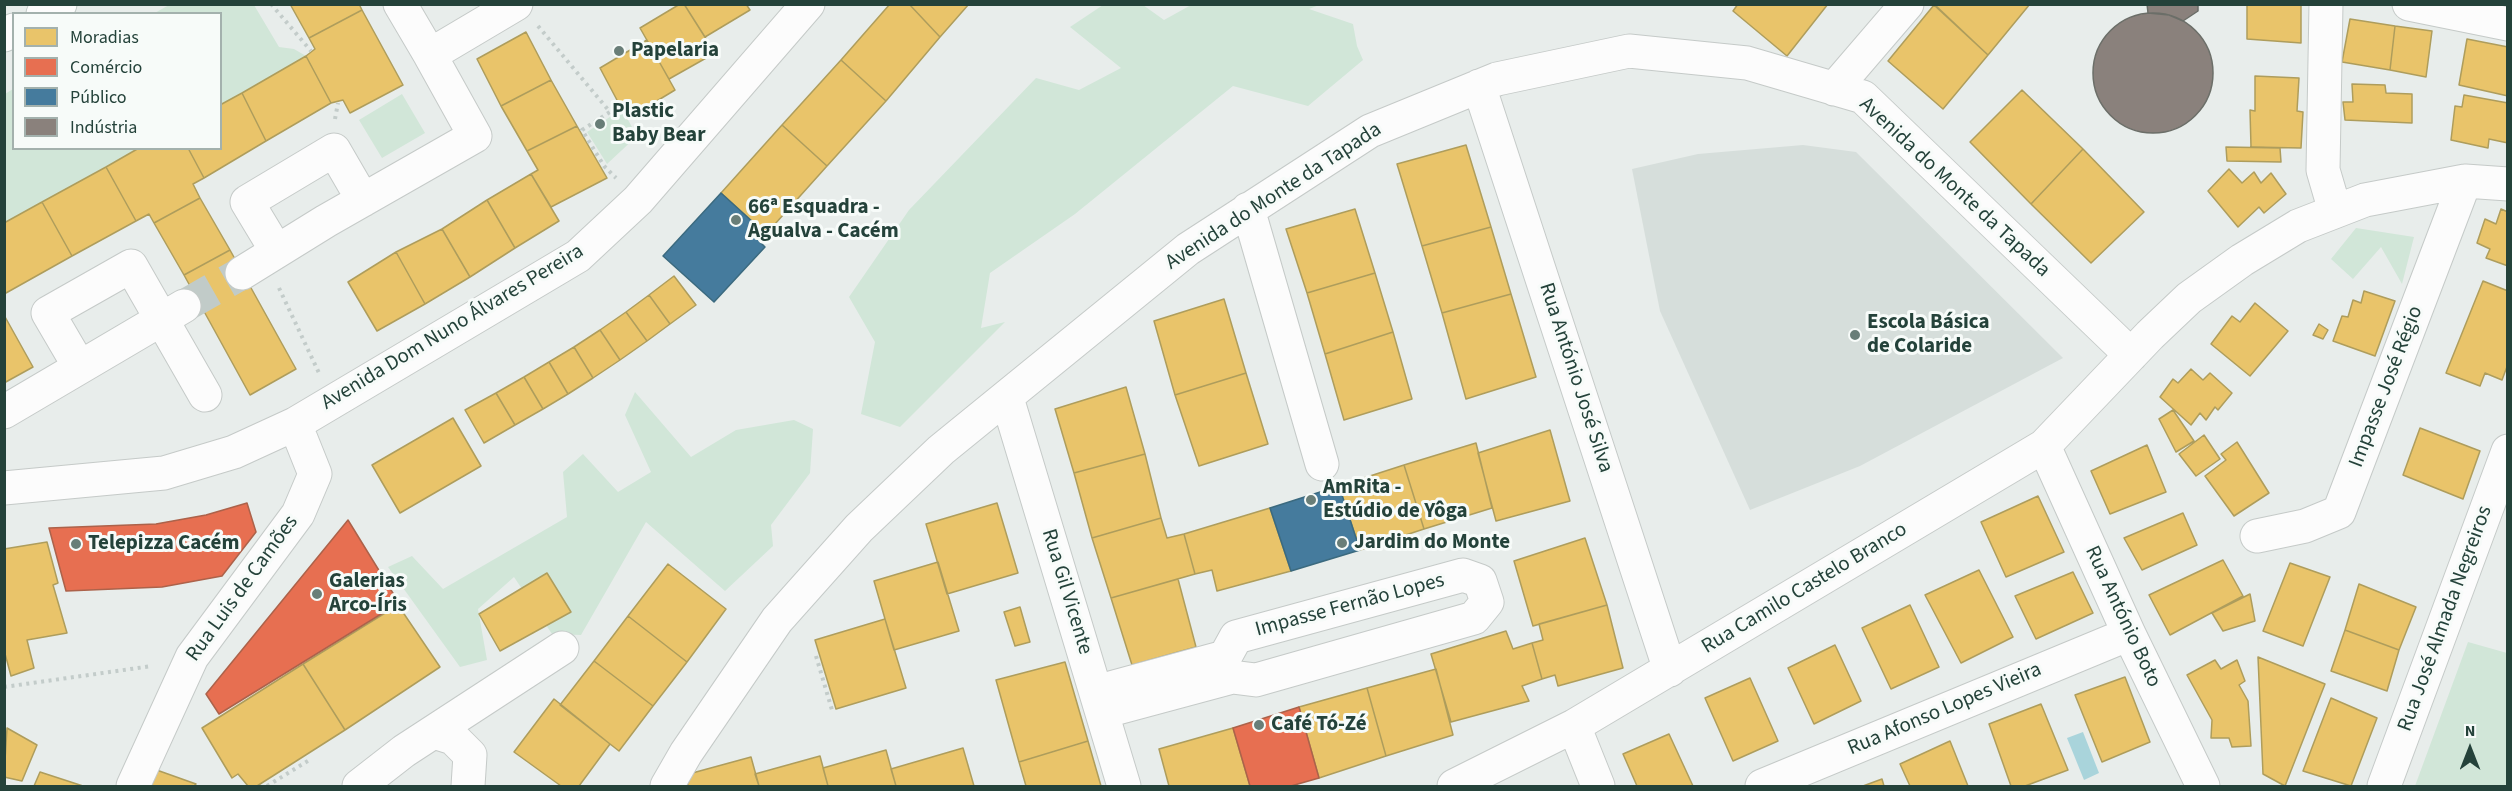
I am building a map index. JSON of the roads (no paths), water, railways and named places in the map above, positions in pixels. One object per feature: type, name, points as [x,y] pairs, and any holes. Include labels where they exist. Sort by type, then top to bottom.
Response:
[{"type":"street","points":[[47,12],[60,4]]},
{"type":"street","name":"Avenida Dom Nuno Álvares Pereira","points":[[4,488],[164,473],[234,452],[295,424],[578,256],[638,201],[808,4]]},
{"type":"street","points":[[1834,89],[1907,4]]},
{"type":"street","points":[[2326,4],[2323,170],[2335,211]]},
{"type":"street","points":[[2409,4],[2508,24]]},
{"type":"street","points":[[363,200],[334,150],[247,202],[261,260],[475,136],[430,55],[410,8]]},
{"type":"street","points":[[430,55],[525,13]]},
{"type":"street","name":"Avenida do Monte da Tapada","points":[[667,786],[686,753],[777,620],[859,528],[941,450],[1188,249],[1370,131],[1497,79],[1629,51],[1748,63],[1863,97],[2131,355]]},
{"type":"street","name":"Rua António José Silva","points":[[1479,86],[1670,669]]},
{"type":"street","name":"Rua Camilo Castelo Branco","points":[[1454,786],[1574,726],[2044,446],[2189,298],[2233,266],[2298,226],[2365,200],[2465,182],[2508,184]]},
{"type":"street","name":"Impasse José Régio","points":[[2257,536],[2305,526],[2339,512],[2465,182]]},
{"type":"street","points":[[1248,209],[1322,464]]},
{"type":"street","points":[[79,366],[48,314],[131,266],[173,312],[206,395]]},
{"type":"street","points":[[4,412],[173,312]]},
{"type":"street","name":"Rua Gil Vicente","points":[[1006,398],[1124,786]]},
{"type":"street","name":"Rua Luis de Camões","points":[[133,786],[192,657],[298,514],[315,474],[295,424]]},
{"type":"street","name":"Rua António Boto","points":[[2044,446],[2129,634],[2203,786]]},
{"type":"street","name":"Rua José Almada Negreiros","points":[[2384,786],[2508,452]]},
{"type":"street","name":"Impasse Fernão Lopes","points":[[1463,574],[1480,581],[1487,602],[1474,618],[1256,680],[1232,677],[1099,702],[1225,657],[1236,637],[1463,574]]},
{"type":"street","name":"Rua Afonso Lopes Vieira","points":[[1762,786],[2129,634]]},
{"type":"street","points":[[359,786],[405,751],[562,648]]},
{"type":"street","points":[[1574,726],[1598,786]]},
{"type":"street","points":[[434,732],[453,738],[470,755],[468,786]]},
{"type":"water","points":[[2083,732],[2099,773],[2084,780],[2067,738]]},
{"type":"tunnel","points":[[184,306],[242,273]]},
{"type":"place","name":"Papelaria","points":[[619,51]]},
{"type":"place","name":"Plastic Baby Bear","points":[[600,124]]},
{"type":"place","name":"66ª Esquadra - Agualva - Cacém","points":[[736,220]]},
{"type":"place","name":"Escola Básica de Colaride","points":[[1855,335]]},
{"type":"place","name":"AmRita - Estúdio de Yôga","points":[[1311,500]]},
{"type":"place","name":"Jardim do Monte","points":[[1342,543]]},
{"type":"place","name":"Telepizza Cacém","points":[[76,544]]},
{"type":"place","name":"Galerias Arco-Íris","points":[[317,594]]},
{"type":"place","name":"Café Tó-Zé","points":[[1259,725]]}]
